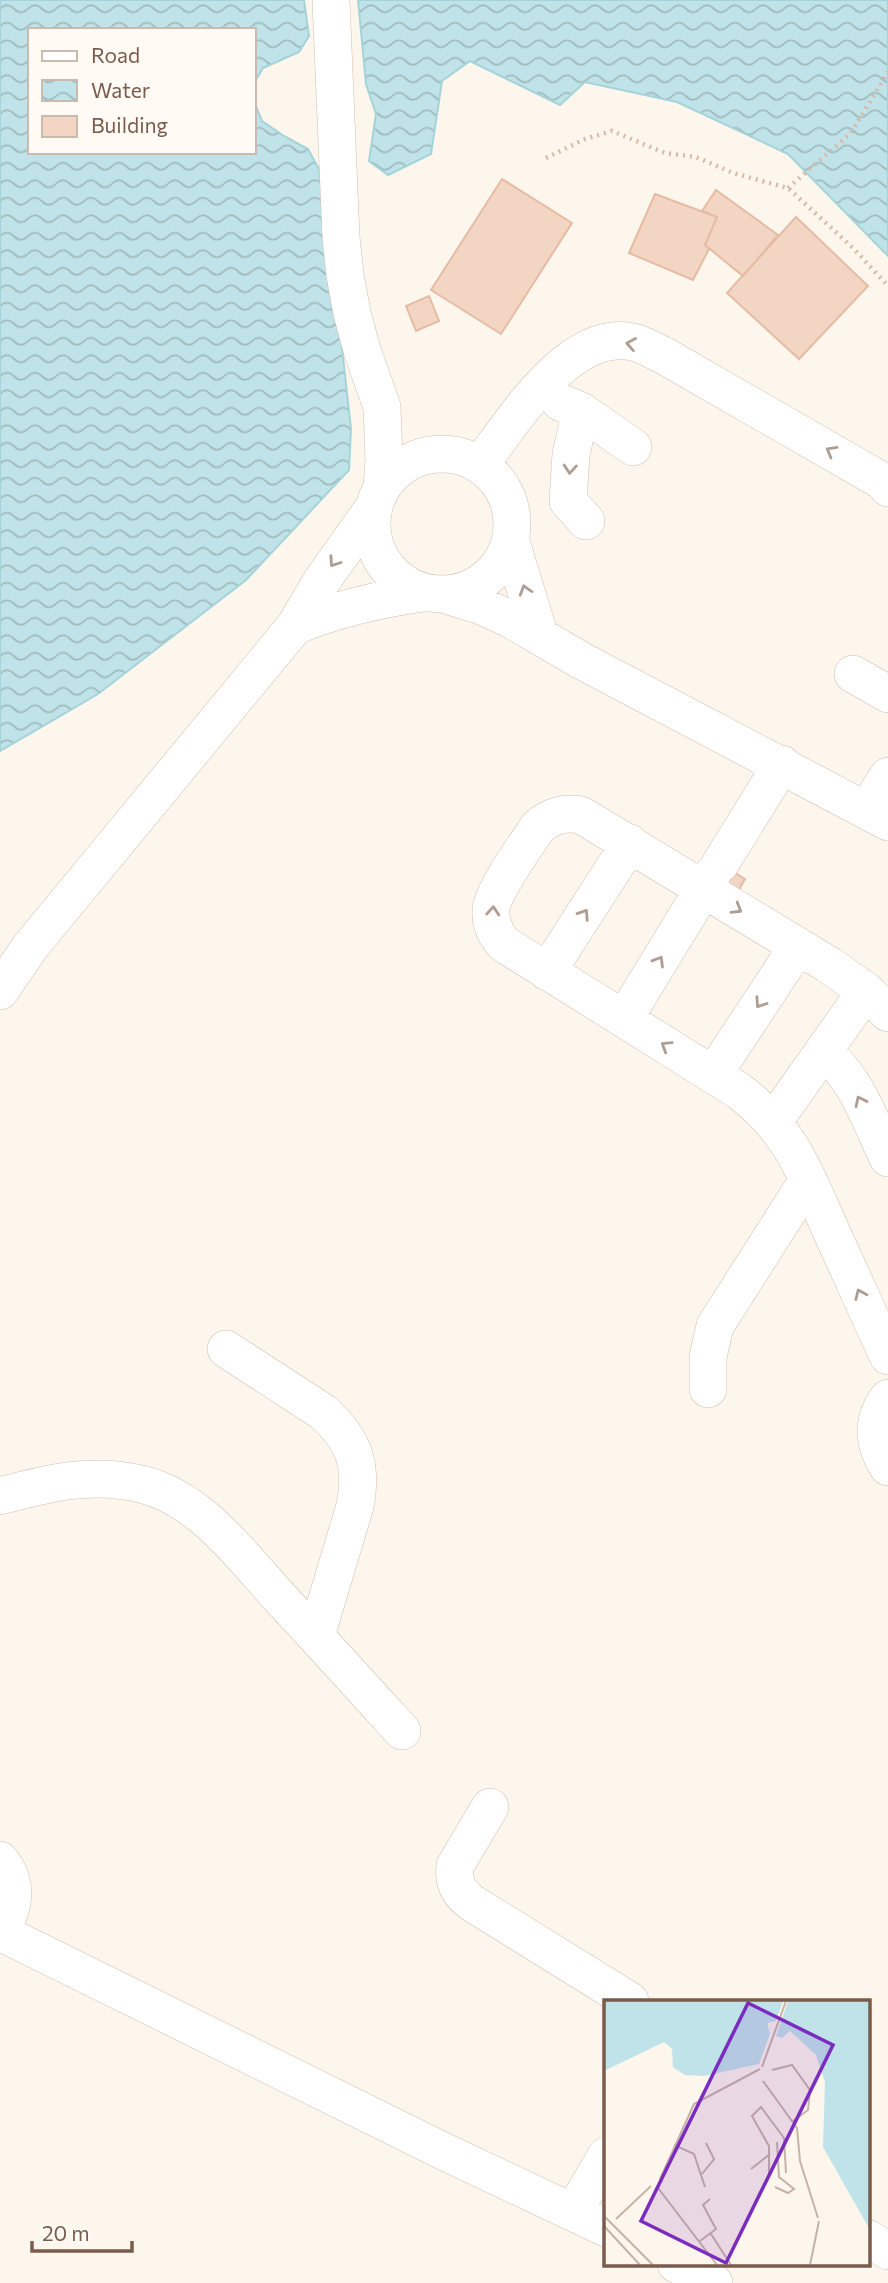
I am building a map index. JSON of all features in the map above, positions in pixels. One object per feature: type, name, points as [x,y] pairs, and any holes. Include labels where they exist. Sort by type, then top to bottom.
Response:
[{"type":"street","points":[[331,0],[341,237],[345,275],[362,350],[382,407],[384,460],[371,529],[376,551],[387,570],[404,584],[479,605],[510,620],[582,662],[877,815],[888,776]]},
{"type":"street","points":[[480,465],[537,391],[570,359],[599,344],[633,342],[675,362],[884,482],[888,488]]},
{"type":"street","points":[[537,391],[581,411],[633,447]]},
{"type":"street","points":[[382,407],[408,433],[438,454]]},
{"type":"street","points":[[581,411],[571,454],[568,501],[586,521]]},
{"type":"street","points":[[0,991],[44,929],[295,626],[319,585],[397,470],[416,459],[438,454],[460,456],[480,465],[497,479],[508,498],[513,520],[511,542],[502,562],[487,579],[468,590],[358,604],[295,626]]},
{"type":"street","points":[[511,542],[540,637]]},
{"type":"street","points":[[853,674],[888,694]]},
{"type":"street","points":[[624,1019],[782,764]]},
{"type":"street","points":[[774,1121],[822,1052],[877,1002],[798,946],[712,876],[630,843],[581,815],[569,813],[547,820],[532,837],[494,900],[491,919],[498,937],[504,944],[547,972],[713,1075],[757,1105],[774,1121],[787,1139],[808,1180],[888,1356]]},
{"type":"street","points":[[547,972],[630,843]]},
{"type":"street","points":[[713,1075],[798,946]]},
{"type":"street","points":[[822,1052],[843,1070],[888,1158]]},
{"type":"street","points":[[708,1389],[708,1357],[715,1326],[808,1180]]},
{"type":"street","points":[[226,1349],[323,1412],[347,1438],[354,1454],[358,1471],[355,1506],[316,1636]]},
{"type":"street","points":[[888,1398],[880,1409],[876,1423],[879,1454],[888,1467]]},
{"type":"street","points":[[0,1496],[57,1481],[94,1478],[143,1484],[166,1492],[210,1524],[402,1731]]},
{"type":"street","points":[[491,1807],[455,1866],[454,1874],[459,1891],[472,1902],[627,2000]]},
{"type":"street","points":[[0,1860],[11,1879],[13,1893],[12,1907],[0,1931],[433,2146],[604,2227]]},
{"type":"street","points":[[574,2211],[604,2159]]},
{"type":"street","points":[[870,2240],[888,2251]]},
{"type":"street","points":[[680,2266],[714,2283]]},
{"type":"path","points":[[788,188],[851,133],[888,72]]},
{"type":"path","points":[[546,158],[585,139],[612,131],[666,153],[696,158],[733,173],[788,188],[888,286]]},
{"type":"water","points":[[0,0],[304,0],[309,36],[299,52],[263,68],[256,80],[256,28],[28,28],[28,154],[256,154],[256,106],[262,121],[308,149],[319,169],[351,429],[349,470],[246,580],[98,694],[0,751]]},
{"type":"water","points":[[358,0],[888,0],[888,256],[788,154],[677,102],[585,82],[560,105],[470,61],[442,81],[431,154],[388,175],[369,161],[376,114],[366,84]]},
{"type":"building","points":[[502,179],[572,223],[501,334],[431,290]]},
{"type":"building","points":[[716,190],[778,235],[743,276],[705,245],[717,217],[702,211]]},
{"type":"building","points":[[655,194],[717,217],[705,245],[709,249],[693,280],[629,253]]},
{"type":"building","points":[[796,217],[868,286],[799,359],[727,293]]},
{"type":"building","points":[[429,296],[439,321],[416,331],[406,306]]},
{"type":"building","points":[[708,856],[745,879],[738,891],[701,869]]}]
